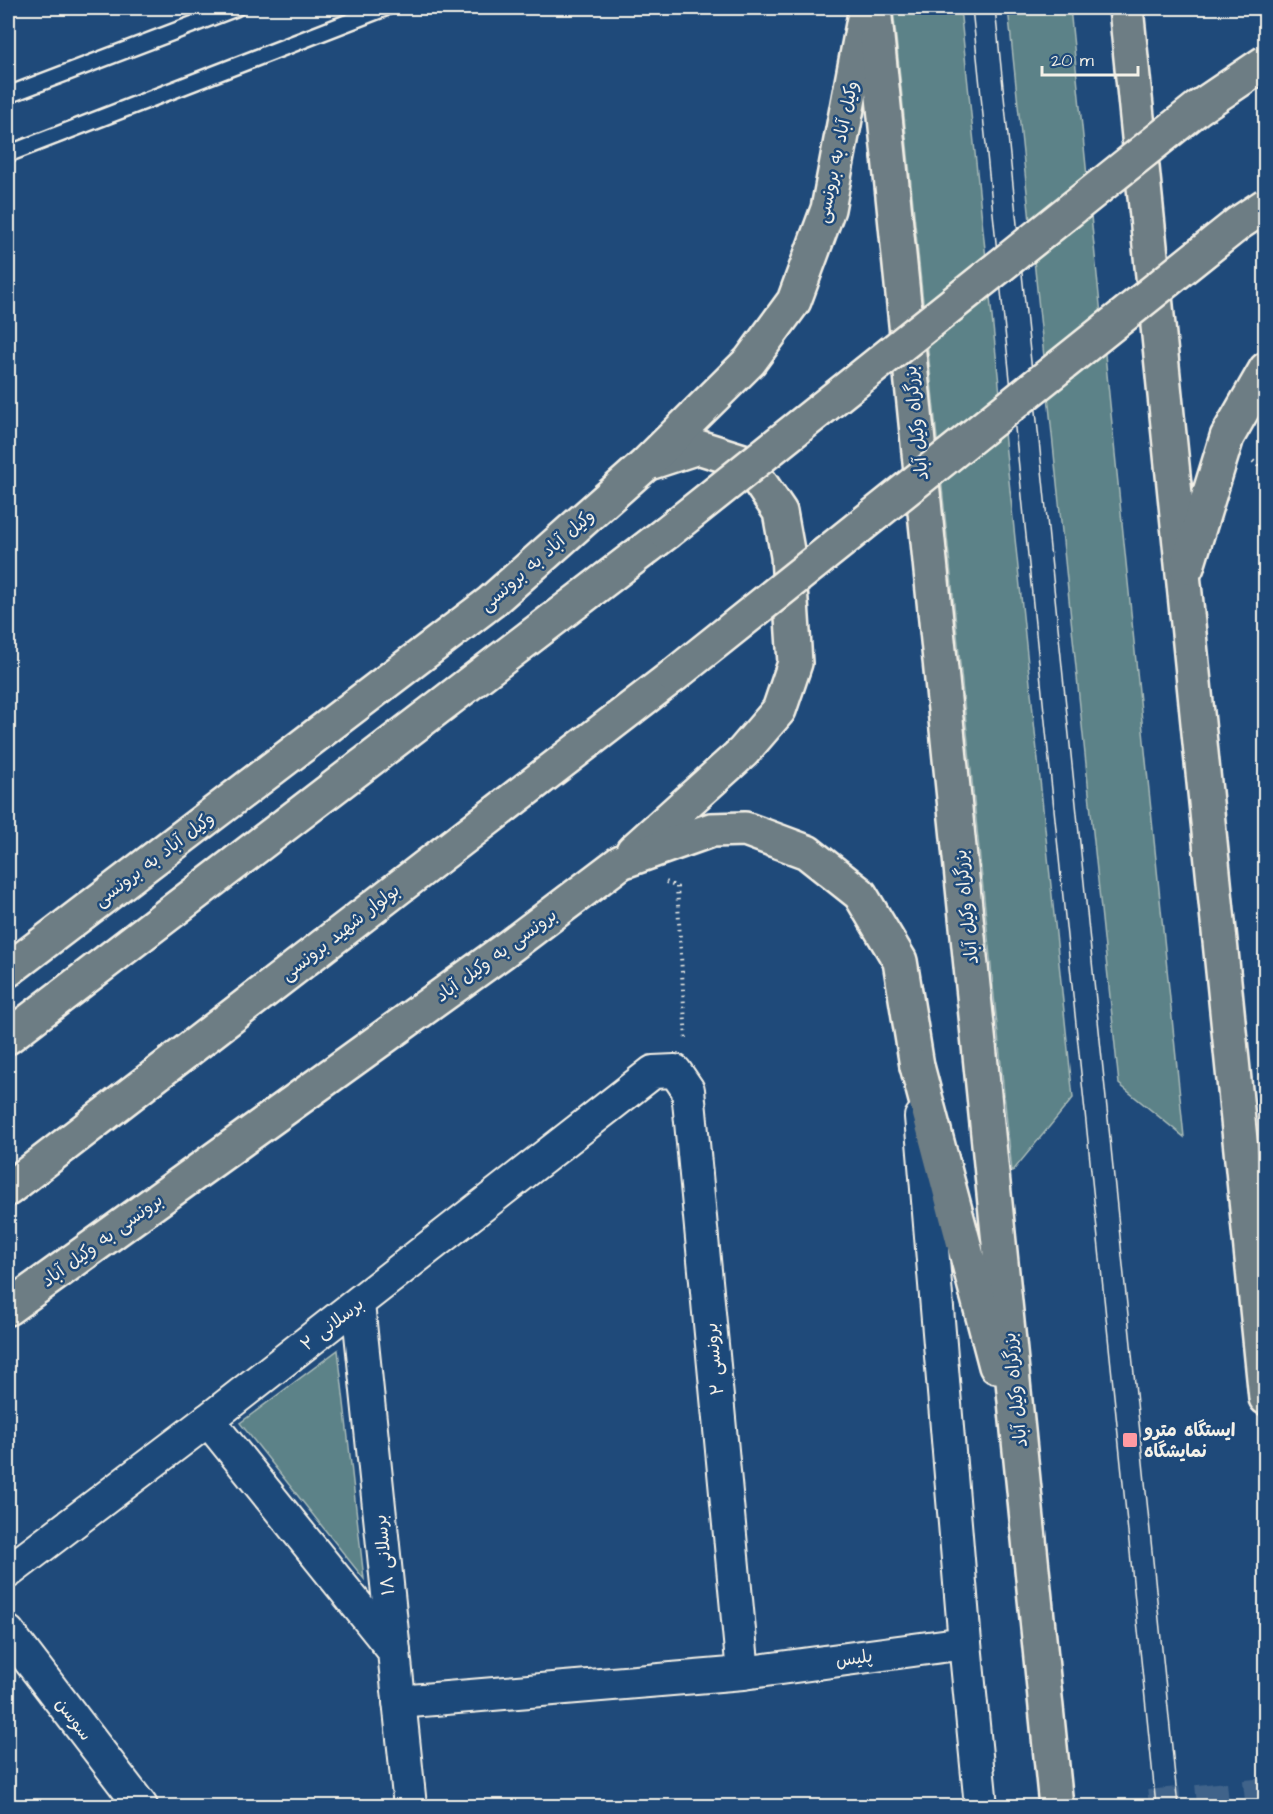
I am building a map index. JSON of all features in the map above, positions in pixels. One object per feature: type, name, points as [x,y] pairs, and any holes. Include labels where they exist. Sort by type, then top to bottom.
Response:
[{"type":"main road","name":"وکیل آباد به برونسی","points":[[8,970],[491,602],[645,465],[750,361],[794,300],[828,209],[866,8]]},
{"type":"main road","name":"بزرگراه وکیل آباد","points":[[874,8],[1056,1806]]},
{"type":"main road","points":[[1126,8],[1266,1398]]},
{"type":"main road","points":[[8,1037],[666,533],[1198,108],[1266,62]]},
{"type":"main road","name":"بولوار شهید برونسی","points":[[8,1189],[673,676],[1230,230],[1266,205]]},
{"type":"main road","points":[[1183,580],[1227,437],[1266,369]]},
{"type":"main road","points":[[621,862],[742,752],[778,710],[795,663],[788,556],[780,512],[746,462],[698,447],[645,465]]},
{"type":"main road","name":"برونسی به وکیل آباد","points":[[8,1308],[502,952],[621,862],[711,830],[745,828],[807,852],[860,894],[900,961],[917,1066],[1023,1466]]},
{"type":"street","points":[[917,1066],[965,1643],[981,1806]]},
{"type":"street","name":"برسلانی ۲","points":[[8,1572],[358,1304],[653,1072],[675,1071],[688,1090]]},
{"type":"street","name":"برونسی ۲","points":[[688,1090],[743,1673]]},
{"type":"street","name":"برسلانی ۱۸","points":[[358,1304],[410,1806]]},
{"type":"street","points":[[208,1420],[394,1651]]},
{"type":"street","name":"سوسن","points":[[8,1632],[141,1806]]},
{"type":"street","name":"پلیس","points":[[399,1702],[743,1673],[965,1643]]},
{"type":"lane","points":[[8,95],[236,8]]},
{"type":"lane","points":[[8,154],[385,8]]},
{"type":"path","points":[[1266,510],[1261,516],[1265,619],[1266,767]]},
{"type":"path","points":[[621,862],[677,887],[688,1090]]},
{"type":"green space","points":[[893,8],[960,8],[1073,1098],[1012,1172]]},
{"type":"green space","points":[[1008,8],[1070,8],[1184,1137],[1119,1084]]},
{"type":"green space","points":[[338,1350],[364,1579],[240,1423]]},
{"type":"tunnel","points":[[1149,1806],[1266,1794]]},
{"type":"tram line","points":[[972,8],[1156,1806]]},
{"type":"tram line","points":[[995,8],[1178,1806]]},
{"type":"place","name":"ایستگاه مترو نمایشگاه","points":[[1130,1440]]}]
